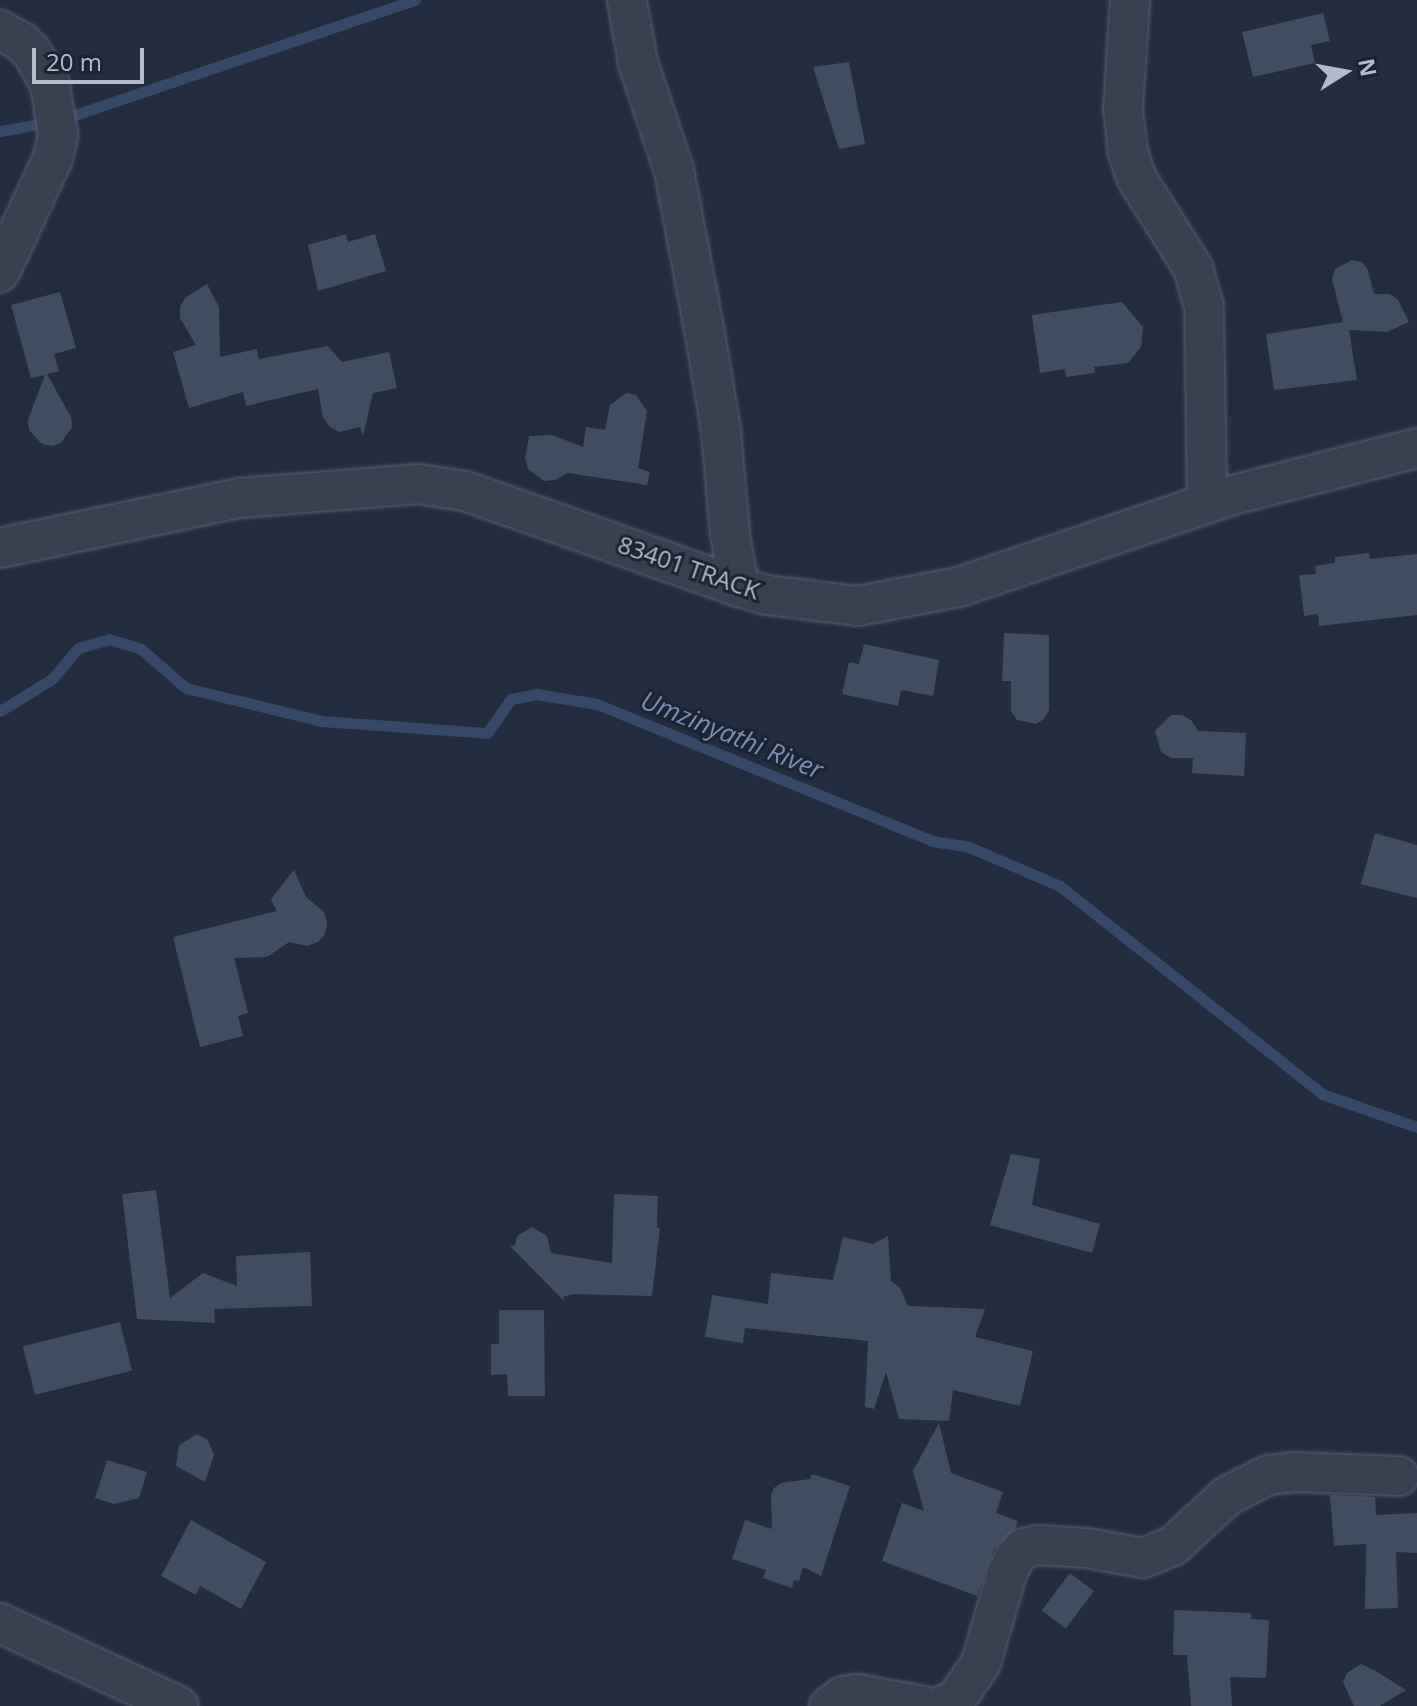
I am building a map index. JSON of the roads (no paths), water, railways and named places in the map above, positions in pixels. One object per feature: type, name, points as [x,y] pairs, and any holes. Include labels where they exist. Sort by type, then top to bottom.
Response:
[{"type":"street","points":[[1130,0],[1123,109],[1128,153],[1137,179],[1193,268],[1204,307],[1207,503]]},
{"type":"street","points":[[627,1],[638,63],[674,170],[703,320],[721,431],[730,534],[739,587]]},
{"type":"street","points":[[0,30],[22,42],[33,54],[50,85],[58,135],[53,158],[0,272]]},
{"type":"street","name":"83401 TRACK","points":[[0,548],[240,498],[418,484],[465,491],[767,595],[858,606],[959,587],[1207,503],[1417,448]]},
{"type":"street","points":[[940,1706],[955,1701],[981,1663],[1007,1573],[1024,1548],[1037,1545],[1087,1548],[1143,1558],[1173,1546],[1227,1496],[1268,1475],[1295,1472],[1399,1476]]},
{"type":"street","points":[[0,1623],[179,1706]]},
{"type":"street","points":[[829,1706],[843,1696],[858,1694],[923,1706]]},
{"type":"waterway","points":[[0,131],[57,121],[415,0]]},
{"type":"waterway","name":"Umzinyathi River","points":[[0,711],[52,679],[78,648],[109,639],[141,649],[186,688],[321,721],[487,733],[511,699],[536,694],[597,704],[932,841],[969,847],[1060,886],[1322,1094],[1417,1127]]}]
